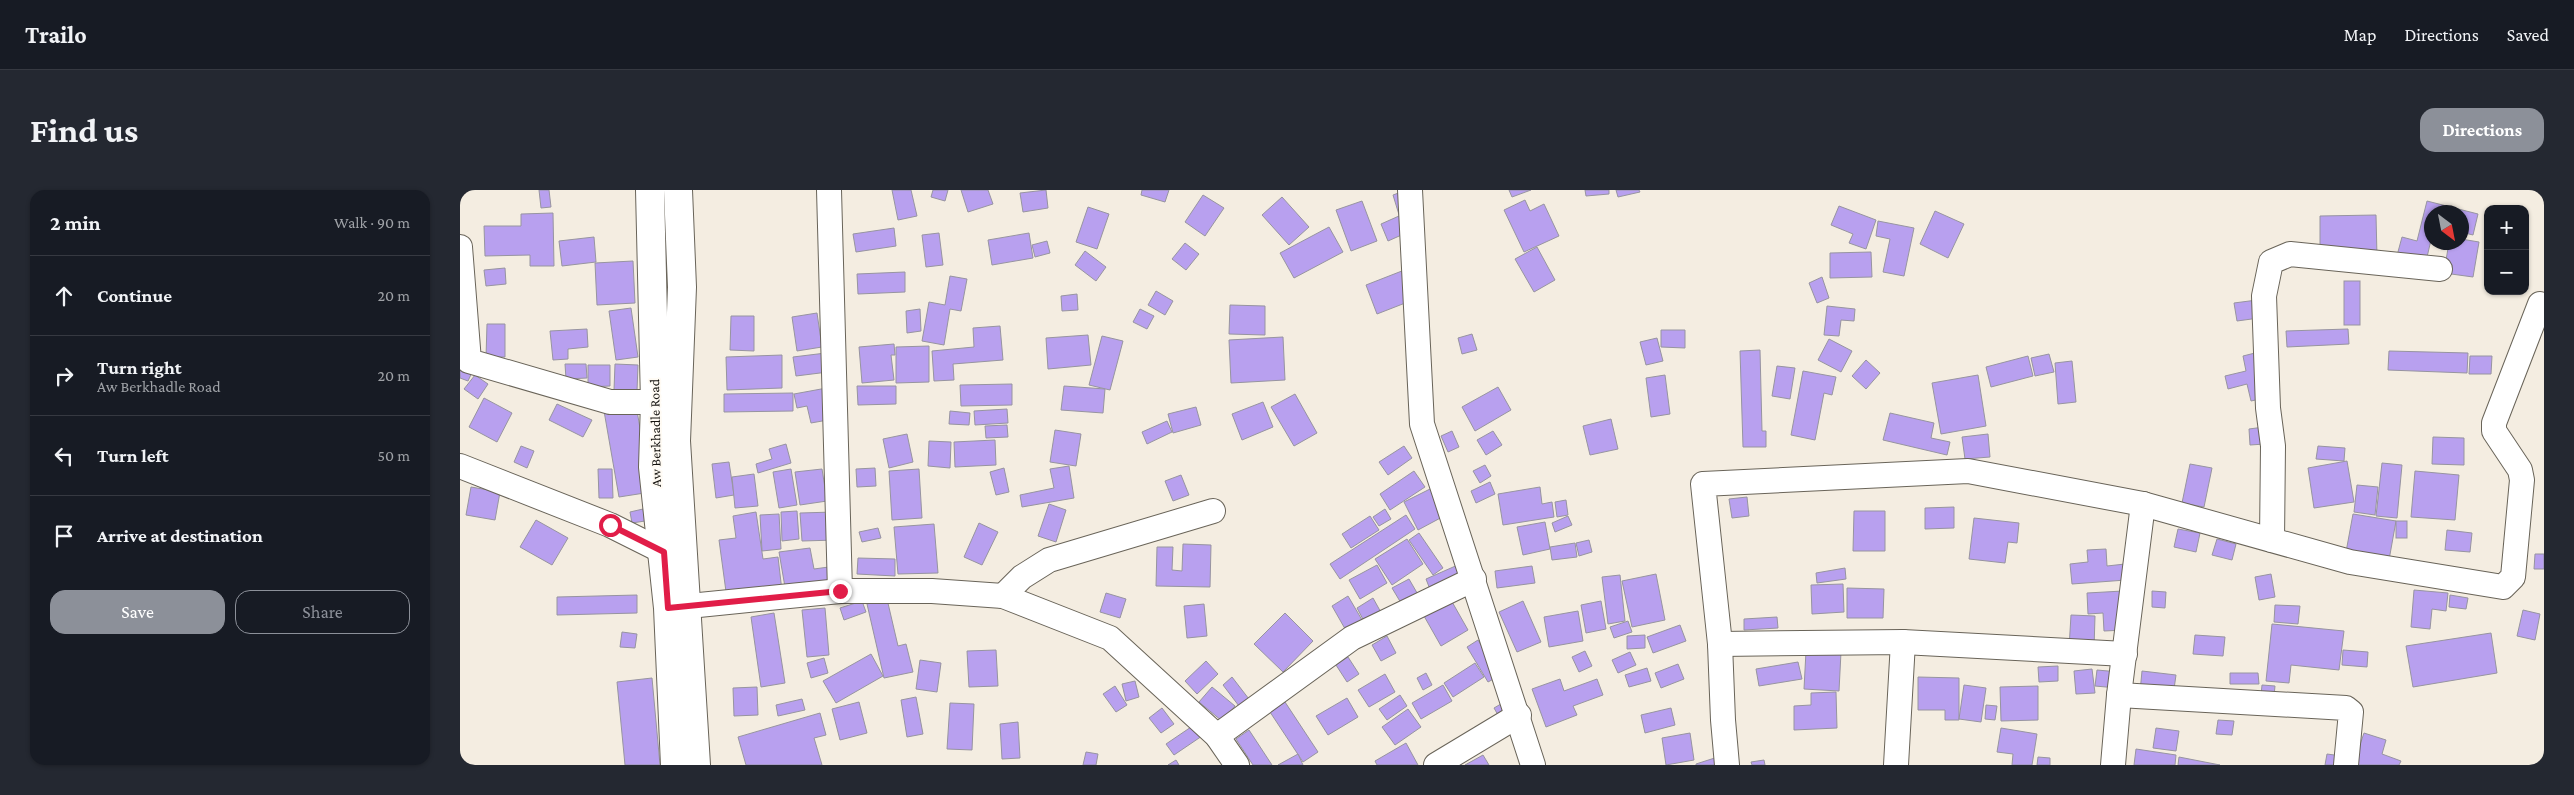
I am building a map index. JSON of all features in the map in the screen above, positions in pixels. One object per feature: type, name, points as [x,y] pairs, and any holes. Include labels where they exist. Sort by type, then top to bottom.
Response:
[{"type":"main road","name":"Aw Berkhadle Road","points":[[650,190],[655,402],[653,467],[674,552]]},
{"type":"main road","name":"Aw Berkhadle Road","points":[[678,190],[682,287],[674,552],[678,607],[696,765]]},
{"type":"main road","name":"Aw Berkhadle Road","points":[[675,765],[678,607]]},
{"type":"street","points":[[829,190],[840,591]]},
{"type":"street","points":[[1410,190],[1422,424],[1534,765]]},
{"type":"street","points":[[460,247],[469,361],[610,402],[655,402]]},
{"type":"street","points":[[2272,540],[2273,446],[2268,408],[2264,296],[2271,262],[2290,254],[2440,269]]},
{"type":"street","points":[[1727,765],[1720,644],[1704,484],[1968,471],[2143,504],[2350,562],[2503,586],[2513,577],[2522,480],[2520,470],[2494,431],[2494,424],[2540,304]]},
{"type":"street","points":[[460,466],[674,552]]},
{"type":"street","points":[[2113,765],[2119,695],[2143,504]]},
{"type":"street","points":[[1003,596],[1022,577],[1049,560],[1214,511]]},
{"type":"street","points":[[1217,736],[1352,638],[1474,579]]},
{"type":"street","points":[[678,607],[840,591],[932,591],[1003,596],[1110,638],[1217,736],[1237,765]]},
{"type":"street","points":[[1720,644],[1904,642],[2125,654]]},
{"type":"street","points":[[1896,765],[1904,642]]},
{"type":"street","points":[[2119,695],[2346,708],[2352,712],[2346,765]]},
{"type":"street","points":[[1436,765],[1519,716]]},
{"type":"building","points":[[539,190],[549,190],[551,207],[541,208]]},
{"type":"building","points":[[892,190],[911,190],[917,216],[898,220]]},
{"type":"building","points":[[933,190],[948,190],[945,201],[931,197]]},
{"type":"building","points":[[961,190],[988,190],[993,204],[968,212]]},
{"type":"building","points":[[1046,190],[1048,208],[1023,212],[1020,193]]},
{"type":"building","points":[[1142,190],[1169,190],[1165,202],[1141,195]]},
{"type":"building","points":[[1509,190],[1531,190],[1512,197]]},
{"type":"building","points":[[1585,190],[1609,190],[1609,194],[1586,196]]},
{"type":"building","points":[[1616,190],[1639,190],[1640,192],[1618,197]]},
{"type":"building","points":[[1404,191],[1400,218],[1393,195]]},
{"type":"building","points":[[1203,195],[1224,208],[1205,236],[1185,222]]},
{"type":"building","points":[[1282,197],[1309,227],[1289,245],[1262,215]]},
{"type":"building","points":[[1525,200],[1530,211],[1544,204],[1559,236],[1524,252],[1504,210]]},
{"type":"building","points":[[1362,201],[1377,241],[1351,251],[1336,210]]},
{"type":"building","points":[[2427,201],[2443,205],[2426,205]]},
{"type":"building","points":[[1839,206],[1876,220],[1866,249],[1849,243],[1853,234],[1831,225]]},
{"type":"building","points":[[1088,207],[1109,214],[1097,249],[1076,242]]},
{"type":"building","points":[[1935,211],[1964,224],[1948,258],[1920,244]]},
{"type":"building","points":[[2469,212],[2478,214],[2473,235],[2469,234]]},
{"type":"building","points":[[553,213],[554,266],[530,266],[530,255],[485,256],[484,226],[521,226],[521,214]]},
{"type":"building","points":[[2424,213],[2424,250],[2429,250],[2424,270],[2395,263],[2402,237],[2417,241]]},
{"type":"building","points":[[2376,215],[2377,257],[2320,258],[2320,216]]},
{"type":"building","points":[[1399,216],[1406,233],[1388,241],[1381,224]]},
{"type":"building","points":[[1878,221],[1914,228],[1904,276],[1883,272],[1890,239],[1876,236]]},
{"type":"building","points":[[1329,227],[1343,252],[1294,278],[1280,253]]},
{"type":"building","points":[[894,228],[896,246],[856,252],[853,234]]},
{"type":"building","points":[[939,233],[943,265],[926,267],[922,235]]},
{"type":"building","points":[[1029,233],[1033,258],[992,265],[988,240]]},
{"type":"building","points":[[594,237],[596,262],[562,266],[559,241]]},
{"type":"building","points":[[2469,240],[2479,242],[2473,277],[2444,273],[2448,250],[2469,250]]},
{"type":"building","points":[[1047,241],[1050,253],[1035,257],[1032,245]]},
{"type":"building","points":[[1185,243],[1199,254],[1186,270],[1172,259]]},
{"type":"building","points":[[1537,247],[1555,280],[1534,292],[1515,259]]},
{"type":"building","points":[[1085,251],[1106,267],[1096,281],[1075,265]]},
{"type":"building","points":[[1871,252],[1872,277],[1830,278],[1830,253]]},
{"type":"building","points":[[633,261],[635,303],[597,305],[595,263]]},
{"type":"building","points":[[505,268],[506,284],[486,286],[484,270]]},
{"type":"building","points":[[1407,269],[1418,298],[1377,314],[1366,285]]},
{"type":"building","points":[[905,272],[905,292],[858,294],[857,274]]},
{"type":"building","points":[[950,276],[967,279],[961,311],[950,309],[944,345],[922,341],[929,302],[945,305]]},
{"type":"building","points":[[1822,277],[1829,298],[1817,303],[1809,283]]},
{"type":"building","points":[[2344,281],[2360,281],[2360,325],[2344,325]]},
{"type":"building","points":[[1156,291],[1173,301],[1165,315],[1148,305]]},
{"type":"building","points":[[1077,294],[1078,310],[1062,311],[1061,296]]},
{"type":"building","points":[[2257,300],[2259,318],[2237,321],[2234,303]]},
{"type":"building","points":[[1230,305],[1265,306],[1265,335],[1229,334]]},
{"type":"building","points":[[1827,306],[1855,309],[1854,321],[1841,320],[1839,336],[1824,335]]},
{"type":"building","points":[[631,308],[638,357],[616,360],[609,311]]},
{"type":"building","points":[[920,309],[921,331],[907,333],[906,311]]},
{"type":"building","points":[[1140,309],[1154,316],[1147,329],[1133,322]]},
{"type":"building","points":[[817,313],[822,347],[797,351],[792,317]]},
{"type":"building","points":[[731,316],[754,316],[754,351],[730,350]]},
{"type":"building","points":[[487,324],[505,324],[505,357],[486,357]]},
{"type":"building","points":[[1000,326],[1003,360],[953,364],[954,380],[934,381],[932,351],[974,347],[973,328]]},
{"type":"building","points":[[587,329],[588,347],[568,349],[568,359],[553,360],[550,331]]},
{"type":"building","points":[[2348,329],[2349,344],[2287,347],[2286,331]]},
{"type":"building","points":[[1661,330],[1685,330],[1685,348],[1661,347]]},
{"type":"building","points":[[1472,334],[1477,350],[1462,354],[1458,338]]},
{"type":"building","points":[[1088,335],[1091,365],[1048,369],[1046,338]]},
{"type":"building","points":[[1102,336],[1123,341],[1110,390],[1089,385]]},
{"type":"building","points":[[1283,337],[1285,380],[1231,383],[1229,340]]},
{"type":"building","points":[[1657,338],[1663,361],[1646,365],[1640,342]]},
{"type":"building","points":[[1829,339],[1852,351],[1841,372],[1818,360]]},
{"type":"building","points":[[894,344],[895,355],[891,355],[894,380],[862,383],[859,347]]},
{"type":"building","points":[[929,346],[929,382],[896,383],[896,347]]},
{"type":"building","points":[[1760,350],[1762,431],[1766,431],[1766,447],[1743,447],[1740,351]]},
{"type":"building","points":[[2389,351],[2468,353],[2467,373],[2388,370]]},
{"type":"building","points":[[834,352],[836,371],[796,376],[793,357]]},
{"type":"building","points":[[2259,352],[2269,397],[2251,401],[2247,384],[2228,389],[2225,376],[2246,371],[2243,356]]},
{"type":"building","points":[[2049,354],[2054,372],[2035,376],[2031,358]]},
{"type":"building","points":[[782,355],[782,388],[727,390],[726,357]]},
{"type":"building","points":[[2028,356],[2033,376],[1991,387],[1986,367]]},
{"type":"building","points":[[2470,356],[2492,356],[2491,374],[2469,374]]},
{"type":"building","points":[[1866,360],[1880,373],[1866,389],[1852,376]]},
{"type":"building","points":[[2072,361],[2076,402],[2058,404],[2055,363]]},
{"type":"building","points":[[460,363],[474,368],[468,381],[460,378]]},
{"type":"building","points":[[565,364],[586,364],[587,378],[566,379]]},
{"type":"building","points":[[615,364],[638,365],[637,391],[614,390]]},
{"type":"building","points":[[588,365],[610,365],[610,386],[588,387]]},
{"type":"building","points":[[1777,366],[1795,368],[1790,399],[1772,396]]},
{"type":"building","points":[[1803,371],[1836,377],[1832,395],[1824,393],[1815,440],[1791,435]]},
{"type":"building","points":[[475,375],[488,384],[478,399],[464,389]]},
{"type":"building","points":[[1665,375],[1670,414],[1651,417],[1646,378]]},
{"type":"building","points":[[1978,375],[1986,426],[1941,434],[1932,383]]},
{"type":"building","points":[[1012,384],[1012,405],[961,406],[960,385]]},
{"type":"building","points":[[857,386],[896,386],[896,404],[858,405]]},
{"type":"building","points":[[1064,386],[1105,389],[1103,413],[1061,410]]},
{"type":"building","points":[[832,387],[839,418],[811,423],[807,406],[797,408],[794,394]]},
{"type":"building","points":[[1498,387],[1511,410],[1475,431],[1462,407]]},
{"type":"building","points":[[793,393],[793,411],[724,412],[724,394]]},
{"type":"building","points":[[1295,394],[1317,433],[1294,446],[1271,407]]},
{"type":"building","points":[[484,398],[512,413],[497,442],[469,427]]},
{"type":"building","points":[[1263,402],[1273,427],[1242,440],[1232,414]]},
{"type":"building","points":[[557,404],[592,420],[583,437],[549,420]]},
{"type":"building","points":[[636,405],[651,492],[619,497],[604,411]]},
{"type":"building","points":[[1196,407],[1201,425],[1173,433],[1168,414]]},
{"type":"building","points":[[1007,409],[1008,423],[975,425],[974,411]]},
{"type":"building","points":[[950,411],[970,413],[969,425],[949,424]]},
{"type":"building","points":[[1890,413],[1934,423],[1931,438],[1950,442],[1947,455],[1883,440]]},
{"type":"building","points":[[1611,419],[1618,449],[1590,455],[1583,426]]},
{"type":"building","points":[[1167,421],[1172,432],[1147,444],[1142,432]]},
{"type":"building","points":[[1007,425],[1008,437],[986,438],[985,426]]},
{"type":"building","points":[[2264,427],[2265,444],[2250,445],[2249,429]]},
{"type":"building","points":[[1055,430],[1081,434],[1076,466],[1050,462]]},
{"type":"building","points":[[1452,431],[1459,447],[1448,452],[1441,436]]},
{"type":"building","points":[[1493,431],[1502,445],[1486,455],[1477,440]]},
{"type":"building","points":[[907,434],[913,462],[889,468],[883,439]]},
{"type":"building","points":[[1988,434],[1990,457],[1965,459],[1962,437]]},
{"type":"building","points":[[2433,437],[2464,438],[2464,465],[2432,464]]},
{"type":"building","points":[[995,440],[996,465],[955,467],[954,442]]},
{"type":"building","points":[[929,441],[951,442],[950,468],[928,466]]},
{"type":"building","points":[[786,444],[791,463],[758,473],[756,464],[772,459],[769,449]]},
{"type":"building","points":[[521,446],[534,451],[527,468],[514,462]]},
{"type":"building","points":[[1404,446],[1412,458],[1388,475],[1379,462]]},
{"type":"building","points":[[2318,446],[2345,448],[2344,461],[2316,459]]},
{"type":"building","points":[[2347,461],[2354,502],[2314,508],[2308,468]]},
{"type":"building","points":[[729,462],[734,495],[716,498],[712,464]]},
{"type":"building","points":[[2382,463],[2402,465],[2397,518],[2376,516]]},
{"type":"building","points":[[2190,464],[2212,468],[2204,507],[2182,503]]},
{"type":"building","points":[[1485,465],[1491,476],[1480,483],[1473,471]]},
{"type":"building","points":[[1069,466],[1074,498],[1022,507],[1020,495],[1054,488],[1050,469]]},
{"type":"building","points":[[875,468],[876,486],[857,487],[856,469]]},
{"type":"building","points":[[1004,468],[1009,492],[996,495],[990,472]]},
{"type":"building","points":[[598,469],[612,469],[613,498],[599,498]]},
{"type":"building","points":[[791,469],[797,505],[779,508],[773,472]]},
{"type":"building","points":[[822,469],[827,501],[800,505],[795,472]]},
{"type":"building","points":[[919,469],[922,518],[892,520],[889,471]]},
{"type":"building","points":[[1414,471],[1425,487],[1390,510],[1380,494]]},
{"type":"building","points":[[2415,471],[2459,475],[2455,520],[2411,517]]},
{"type":"building","points":[[754,474],[758,506],[735,508],[732,477]]},
{"type":"building","points":[[1181,475],[1189,495],[1173,501],[1165,481]]},
{"type":"building","points":[[1490,482],[1495,494],[1476,503],[1471,491]]},
{"type":"building","points":[[2357,485],[2378,487],[2375,515],[2354,512]]},
{"type":"building","points":[[471,487],[500,492],[495,520],[466,515]]},
{"type":"building","points":[[1540,487],[1542,504],[1552,502],[1554,517],[1503,525],[1498,494]]},
{"type":"building","points":[[1432,488],[1446,515],[1418,530],[1404,502]]},
{"type":"building","points":[[1747,497],[1749,516],[1732,518],[1729,499]]},
{"type":"building","points":[[1566,500],[1568,515],[1557,517],[1555,502]]},
{"type":"building","points":[[1049,504],[1066,510],[1056,542],[1038,536]]},
{"type":"building","points":[[1954,507],[1954,528],[1925,529],[1925,508]]},
{"type":"building","points":[[643,509],[645,521],[632,523],[630,512]]},
{"type":"building","points":[[1385,509],[1391,519],[1379,526],[1373,517]]},
{"type":"building","points":[[797,511],[799,539],[782,541],[781,512]]},
{"type":"building","points":[[1854,511],[1885,511],[1885,551],[1853,551]]},
{"type":"building","points":[[756,512],[763,559],[778,557],[782,591],[727,599],[719,540],[736,538],[733,516]]},
{"type":"building","points":[[834,512],[836,540],[802,541],[800,513]]},
{"type":"building","points":[[779,514],[781,549],[762,551],[760,515]]},
{"type":"building","points":[[2353,514],[2396,521],[2389,560],[2346,552]]},
{"type":"building","points":[[1406,515],[1415,529],[1340,579],[1330,564]]},
{"type":"building","points":[[1370,516],[1379,530],[1351,548],[1342,534]]},
{"type":"building","points":[[1568,516],[1572,525],[1555,532],[1552,523]]},
{"type":"building","points":[[1974,518],[2019,523],[2017,543],[2008,542],[2005,563],[1969,559]]},
{"type":"building","points":[[536,520],[568,538],[552,565],[520,547]]},
{"type":"building","points":[[2396,521],[2407,521],[2407,538],[2396,538]]},
{"type":"building","points":[[1545,522],[1550,549],[1523,555],[1517,527]]},
{"type":"building","points":[[979,523],[998,532],[982,565],[964,557]]},
{"type":"building","points":[[934,524],[938,573],[898,574],[894,527]]},
{"type":"building","points":[[878,528],[881,538],[862,542],[859,532]]},
{"type":"building","points":[[2178,529],[2200,533],[2196,552],[2174,547]]},
{"type":"building","points":[[2447,530],[2472,533],[2470,552],[2445,550]]},
{"type":"building","points":[[1419,533],[1443,568],[1433,575],[1409,540]]},
{"type":"building","points":[[1407,539],[1423,564],[1392,585],[1375,559]]},
{"type":"building","points":[[2217,539],[2236,544],[2232,560],[2212,555]]},
{"type":"building","points":[[1589,540],[1592,552],[1579,556],[1576,543]]},
{"type":"building","points":[[1575,543],[1577,557],[1552,560],[1550,547]]},
{"type":"building","points":[[1183,544],[1211,545],[1210,587],[1156,586],[1157,547],[1173,547],[1172,570],[1182,571]]},
{"type":"building","points":[[810,548],[814,569],[836,566],[839,585],[786,593],[779,552]]},
{"type":"building","points":[[2106,549],[2107,566],[2125,564],[2126,580],[2072,584],[2070,564],[2088,562],[2087,550]]},
{"type":"building","points":[[2535,554],[2544,554],[2544,569],[2534,569]]},
{"type":"building","points":[[858,558],[895,559],[895,576],[857,574]]},
{"type":"building","points":[[1460,564],[1466,576],[1431,592],[1426,579]]},
{"type":"building","points":[[1377,565],[1387,583],[1360,599],[1349,580]]},
{"type":"building","points":[[1532,566],[1535,583],[1497,588],[1495,571]]},
{"type":"building","points":[[1845,568],[1846,579],[1817,583],[1816,573]]},
{"type":"building","points":[[1656,574],[1665,620],[1632,627],[1622,581]]},
{"type":"building","points":[[2271,574],[2275,597],[2259,600],[2255,577]]},
{"type":"building","points":[[1620,575],[1625,621],[1608,624],[1602,577]]},
{"type":"building","points":[[1409,579],[1420,598],[1404,608],[1392,588]]},
{"type":"building","points":[[1843,584],[1844,612],[1812,614],[1811,585]]},
{"type":"building","points":[[1847,588],[1884,589],[1883,618],[1847,618]]},
{"type":"building","points":[[2414,590],[2448,593],[2446,611],[2432,609],[2430,629],[2411,627]]},
{"type":"building","points":[[2123,591],[2125,630],[2104,631],[2103,613],[2088,614],[2087,593]]},
{"type":"building","points":[[2152,591],[2166,592],[2165,608],[2152,607]]},
{"type":"building","points":[[1106,593],[1126,599],[1120,618],[1100,612]]},
{"type":"building","points":[[637,595],[637,613],[557,615],[557,597]]},
{"type":"building","points":[[2450,595],[2468,598],[2466,609],[2449,607]]},
{"type":"building","points":[[1348,596],[1365,625],[1348,634],[1332,606]]},
{"type":"building","points":[[1373,598],[1383,616],[1366,625],[1357,608]]},
{"type":"building","points":[[887,599],[898,646],[906,644],[913,672],[884,678],[867,604]]},
{"type":"building","points":[[1451,600],[1468,630],[1441,646],[1424,616]]},
{"type":"building","points":[[862,601],[866,612],[844,620],[840,608]]},
{"type":"building","points":[[1523,601],[1541,642],[1517,652],[1499,612]]},
{"type":"building","points":[[1601,601],[1606,629],[1586,633],[1581,605]]},
{"type":"building","points":[[1204,604],[1207,636],[1187,638],[1184,606]]},
{"type":"building","points":[[2275,605],[2300,606],[2298,624],[2274,622]]},
{"type":"building","points":[[825,608],[829,655],[807,657],[802,610]]},
{"type":"building","points":[[2523,610],[2540,614],[2535,640],[2517,636]]},
{"type":"building","points":[[1578,611],[1583,641],[1549,647],[1544,617]]},
{"type":"building","points":[[774,613],[785,683],[761,687],[751,617]]},
{"type":"building","points":[[1285,613],[1313,641],[1283,672],[1254,644]]},
{"type":"building","points":[[2071,615],[2095,616],[2094,649],[2069,648]]},
{"type":"building","points":[[1777,617],[1778,628],[1744,630],[1744,619]]},
{"type":"building","points":[[1628,621],[1632,632],[1614,638],[1610,627]]},
{"type":"building","points":[[2272,624],[2344,631],[2339,670],[2291,665],[2289,683],[2266,681]]},
{"type":"building","points":[[1680,625],[1686,641],[1653,653],[1647,637]]},
{"type":"building","points":[[622,632],[637,634],[635,648],[620,647]]},
{"type":"building","points":[[2491,633],[2497,673],[2413,687],[2406,646]]},
{"type":"building","points":[[1645,635],[1645,648],[1627,649],[1627,636]]},
{"type":"building","points":[[2195,635],[2225,637],[2223,656],[2193,654]]},
{"type":"building","points":[[1387,636],[1396,653],[1381,661],[1372,645]]},
{"type":"building","points":[[1478,640],[1499,676],[1488,682],[1467,647]]},
{"type":"building","points":[[996,650],[998,686],[969,687],[967,651]]},
{"type":"building","points":[[2343,650],[2368,652],[2367,667],[2342,665]]},
{"type":"building","points":[[1585,651],[1592,666],[1579,672],[1572,657]]},
{"type":"building","points":[[1806,651],[1841,652],[1839,691],[1804,689]]},
{"type":"building","points":[[1630,652],[1636,665],[1618,673],[1612,660]]},
{"type":"building","points":[[871,654],[883,676],[836,703],[823,681]]},
{"type":"building","points":[[1348,657],[1359,674],[1347,682],[1336,665]]},
{"type":"building","points":[[824,658],[828,673],[811,678],[807,663]]},
{"type":"building","points":[[920,660],[941,663],[937,692],[916,689]]},
{"type":"building","points":[[1206,661],[1218,674],[1197,694],[1185,681]]},
{"type":"building","points":[[1798,662],[1802,679],[1759,686],[1756,669]]},
{"type":"building","points":[[1475,663],[1484,677],[1453,697],[1444,683]]},
{"type":"building","points":[[1678,664],[1684,679],[1661,688],[1655,673]]},
{"type":"building","points":[[2058,666],[2058,681],[2039,682],[2038,667]]},
{"type":"building","points":[[1647,668],[1651,681],[1629,687],[1625,675]]},
{"type":"building","points":[[2092,669],[2095,693],[2076,694],[2074,671]]},
{"type":"building","points":[[2097,670],[2119,672],[2117,688],[2095,686]]},
{"type":"building","points":[[2142,671],[2176,675],[2173,696],[2140,692]]},
{"type":"building","points":[[1426,673],[1432,685],[1423,690],[1417,678]]},
{"type":"building","points":[[2230,673],[2258,673],[2259,684],[2230,684]]},
{"type":"building","points":[[1385,674],[1395,692],[1369,707],[1358,690]]},
{"type":"building","points":[[1232,677],[1252,703],[1242,710],[1223,685]]},
{"type":"building","points":[[1918,677],[1959,678],[1959,720],[1945,720],[1945,710],[1918,710]]},
{"type":"building","points":[[652,678],[660,765],[625,765],[617,682]]},
{"type":"building","points":[[1560,679],[1564,691],[1597,679],[1603,695],[1573,706],[1577,715],[1546,727],[1532,689]]},
{"type":"building","points":[[1135,681],[1139,697],[1126,701],[1122,684]]},
{"type":"building","points":[[1443,685],[1452,701],[1421,719],[1412,703]]},
{"type":"building","points":[[1964,685],[1986,688],[1981,722],[1959,719]]},
{"type":"building","points":[[2262,685],[2275,686],[2273,706],[2260,705]]},
{"type":"building","points":[[1115,686],[1127,705],[1116,712],[1103,694]]},
{"type":"building","points":[[2038,686],[2038,720],[2001,721],[2000,687]]},
{"type":"building","points":[[757,687],[758,715],[734,716],[733,688]]},
{"type":"building","points":[[1212,687],[1235,706],[1222,721],[1199,702]]},
{"type":"building","points":[[1836,692],[1837,728],[1794,730],[1794,706],[1811,705],[1811,693]]},
{"type":"building","points":[[1400,695],[1407,706],[1387,720],[1379,709]]},
{"type":"building","points":[[916,697],[923,734],[907,737],[901,700]]},
{"type":"building","points":[[1347,698],[1358,717],[1328,735],[1316,716]]},
{"type":"building","points":[[802,699],[805,710],[778,716],[776,705]]},
{"type":"building","points":[[1506,701],[1502,722],[1494,708]]},
{"type":"building","points":[[859,702],[867,733],[840,740],[832,709]]},
{"type":"building","points":[[1285,702],[1318,752],[1303,762],[1270,712]]},
{"type":"building","points":[[950,703],[974,704],[972,750],[947,749]]},
{"type":"building","points":[[1986,705],[1997,706],[1995,720],[1985,719]]},
{"type":"building","points":[[1162,708],[1174,724],[1161,733],[1149,718]]},
{"type":"building","points":[[1671,708],[1675,725],[1645,733],[1641,715]]},
{"type":"building","points":[[1408,709],[1421,727],[1395,745],[1382,727]]},
{"type":"building","points":[[820,713],[826,735],[814,738],[822,765],[746,765],[738,737]]},
{"type":"building","points":[[2218,720],[2234,721],[2232,735],[2216,734]]},
{"type":"building","points":[[1018,722],[1020,758],[1002,759],[1000,724]]},
{"type":"building","points":[[1194,725],[1202,736],[1174,755],[1166,744]]},
{"type":"building","points":[[2001,728],[2037,734],[2032,765],[2012,765],[2013,754],[1997,752]]},
{"type":"building","points":[[2156,728],[2179,731],[2176,751],[2153,748]]},
{"type":"building","points":[[1249,730],[1272,765],[1253,765],[1236,739]]},
{"type":"building","points":[[1690,733],[1694,760],[1666,765],[1662,738]]},
{"type":"building","points":[[2364,733],[2386,740],[2382,754],[2401,761],[2399,765],[2353,765]]},
{"type":"building","points":[[1406,743],[1418,765],[1377,765],[1375,761]]},
{"type":"building","points":[[2136,749],[2176,755],[2175,765],[2134,765]]},
{"type":"building","points":[[1086,752],[1098,754],[1096,765],[1083,765]]},
{"type":"building","points":[[1298,754],[1303,765],[1278,765]]},
{"type":"building","points":[[2327,754],[2349,757],[2348,765],[2325,765]]},
{"type":"building","points":[[1483,755],[1489,765],[1465,765]]},
{"type":"building","points":[[1724,755],[1727,765],[1696,765],[1696,764]]},
{"type":"building","points":[[2038,757],[2050,758],[2050,765],[2037,765]]},
{"type":"building","points":[[2179,757],[2220,765],[2178,765]]},
{"type":"building","points":[[1176,760],[1179,765],[1168,765]]},
{"type":"building","points":[[1764,760],[1765,765],[1752,765],[1751,762]]},
{"type":"route","points":[[610,525],[664,552],[668,608],[840,591]]}]
